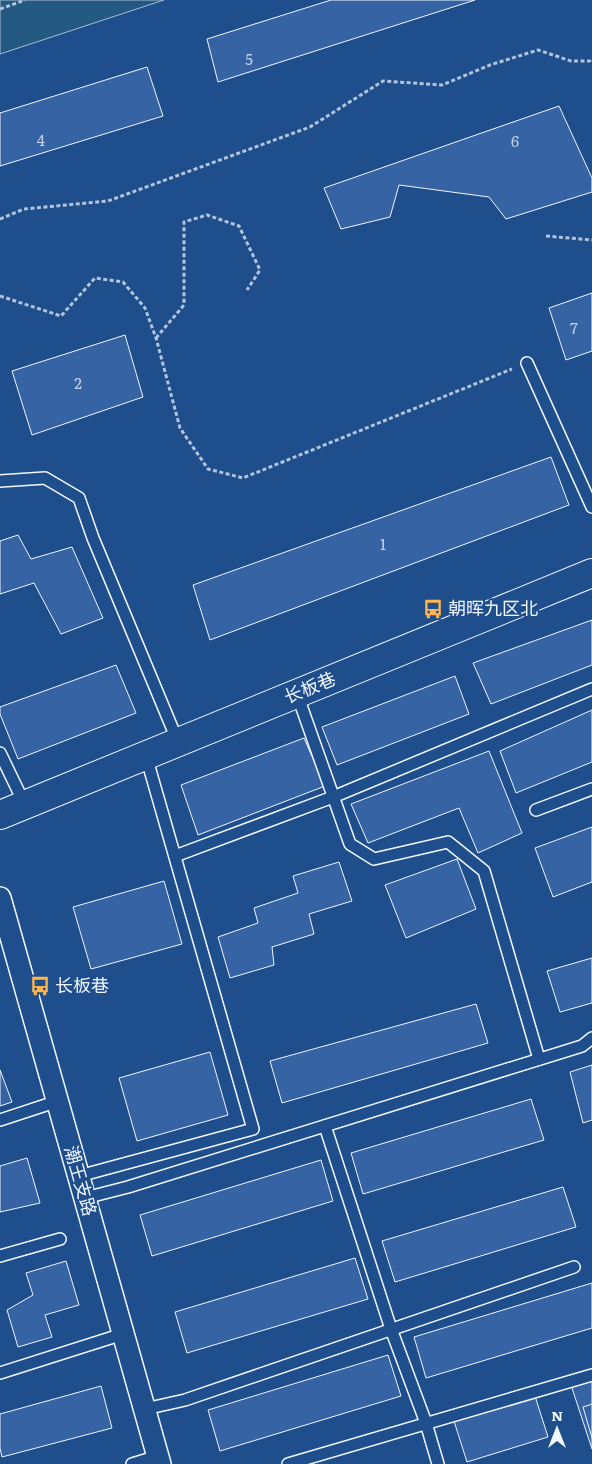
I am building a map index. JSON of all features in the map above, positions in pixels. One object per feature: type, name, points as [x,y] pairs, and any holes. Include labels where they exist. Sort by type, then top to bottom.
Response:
[{"type":"street","name":"长板巷","points":[[0,815],[592,572]]},
{"type":"street","name":"潮王支路","points":[[0,898],[159,1460]]},
{"type":"lane","points":[[527,363],[589,492],[592,507]]},
{"type":"lane","points":[[0,481],[46,478],[79,498],[93,538],[178,742]]},
{"type":"lane","points":[[174,856],[333,797],[592,689]]},
{"type":"lane","points":[[297,694],[350,844],[374,859],[448,842],[484,871],[539,1059]]},
{"type":"lane","points":[[0,753],[25,805]]},
{"type":"lane","points":[[78,1174],[253,1129],[146,755]]},
{"type":"lane","points":[[536,810],[592,788]]},
{"type":"lane","points":[[85,1198],[582,1046],[592,1038]]},
{"type":"lane","points":[[0,1120],[58,1101]]},
{"type":"lane","points":[[325,1126],[390,1329],[426,1423],[438,1464]]},
{"type":"lane","points":[[78,1174],[130,1156]]},
{"type":"lane","points":[[0,1256],[60,1239]]},
{"type":"lane","points":[[145,1409],[185,1400],[574,1267]]},
{"type":"lane","points":[[0,1373],[123,1334]]},
{"type":"lane","points":[[288,1464],[592,1375]]},
{"type":"lane","points":[[132,1464],[159,1460]]},
{"type":"path","points":[[0,9],[25,0]]},
{"type":"path","points":[[0,219],[24,209],[108,201],[310,127],[383,81],[442,85],[490,65],[538,50],[572,61],[590,61],[592,64]]},
{"type":"path","points":[[156,338],[184,305],[184,222],[207,215],[239,226],[260,270],[247,290]]},
{"type":"path","points":[[546,236],[592,240]]},
{"type":"path","points":[[0,296],[61,316],[94,278],[123,282],[145,308],[156,338],[180,428],[208,469],[243,478],[527,363]]},
{"type":"shaded area","points":[[0,0],[164,0],[0,54]]},
{"type":"building","points":[[331,0],[475,0],[218,82],[207,39]]},
{"type":"building","points":[[147,67],[163,116],[0,166],[0,113]]},
{"type":"building","points":[[559,106],[592,178],[592,192],[506,219],[489,197],[399,185],[390,217],[341,229],[324,188]]},
{"type":"building","points":[[592,293],[592,351],[566,360],[549,308]]},
{"type":"building","points":[[125,335],[143,397],[32,435],[12,371]]},
{"type":"building","points":[[551,457],[569,505],[210,640],[193,585]]},
{"type":"building","points":[[18,535],[31,559],[72,547],[103,618],[61,634],[34,583],[0,594],[0,541]]},
{"type":"building","points":[[592,620],[592,665],[491,704],[473,663]]},
{"type":"building","points":[[116,665],[136,713],[18,759],[0,714],[0,707]]},
{"type":"building","points":[[455,676],[469,714],[337,765],[322,727]]},
{"type":"building","points":[[592,710],[592,762],[516,793],[500,751]]},
{"type":"building","points":[[304,738],[325,786],[198,835],[181,785]]},
{"type":"building","points":[[489,751],[522,833],[478,853],[459,808],[368,843],[351,804]]},
{"type":"building","points":[[592,827],[592,882],[553,897],[535,848]]},
{"type":"building","points":[[457,859],[476,909],[406,938],[385,885]]},
{"type":"building","points":[[339,862],[352,901],[309,914],[314,934],[272,947],[274,965],[230,978],[218,937],[258,923],[254,908],[298,893],[293,876]]},
{"type":"building","points":[[164,881],[182,944],[91,969],[73,907]]},
{"type":"building","points":[[592,958],[592,1003],[560,1012],[547,971]]},
{"type":"building","points":[[476,1004],[488,1043],[282,1103],[270,1061]]},
{"type":"building","points":[[210,1052],[228,1115],[137,1141],[119,1078]]},
{"type":"building","points":[[592,1065],[592,1120],[583,1123],[570,1072]]},
{"type":"building","points":[[0,1070],[12,1102],[0,1106]]},
{"type":"building","points":[[531,1099],[544,1140],[363,1194],[351,1153]]},
{"type":"building","points":[[27,1158],[40,1203],[0,1212],[0,1166]]},
{"type":"building","points":[[321,1160],[333,1201],[152,1256],[140,1215]]},
{"type":"building","points":[[563,1187],[576,1227],[395,1282],[382,1241]]},
{"type":"building","points":[[355,1258],[368,1299],[187,1353],[175,1312]]},
{"type":"building","points":[[66,1261],[79,1305],[45,1315],[52,1337],[18,1347],[7,1310],[33,1295],[26,1273]]},
{"type":"building","points":[[592,1283],[592,1328],[426,1378],[414,1337]]},
{"type":"building","points":[[388,1355],[401,1396],[220,1451],[208,1410]]},
{"type":"building","points":[[592,1380],[592,1449],[571,1385]]},
{"type":"building","points":[[101,1386],[112,1428],[2,1457],[0,1448],[0,1414]]},
{"type":"building","points":[[535,1396],[548,1437],[467,1462],[454,1421]]},
{"type":"building","points":[[592,1404],[592,1438],[583,1407]]},
{"type":"place","name":"朝晖九区北","points":[[433,609]]},
{"type":"place","name":"长板巷","points":[[40,986]]}]
